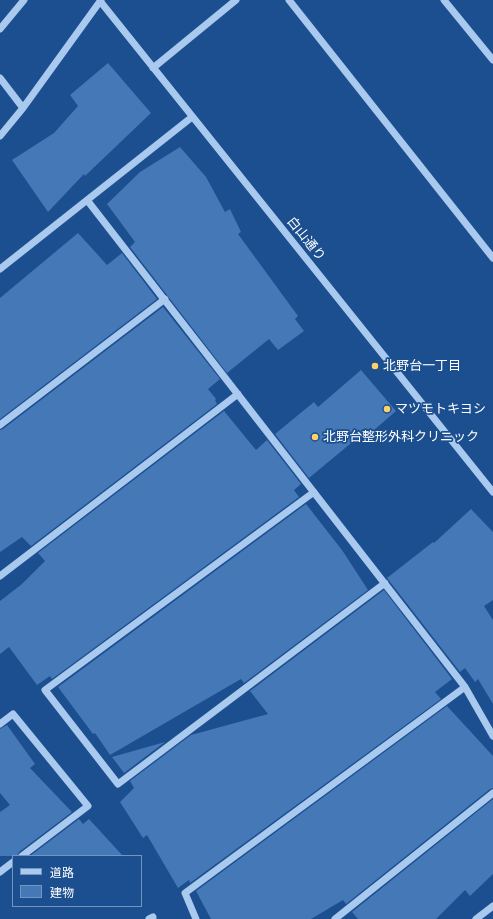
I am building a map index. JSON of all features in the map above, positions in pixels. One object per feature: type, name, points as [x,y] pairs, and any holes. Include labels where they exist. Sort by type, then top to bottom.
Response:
[{"type":"street","points":[[0,29],[24,0]]},
{"type":"street","points":[[153,68],[236,0]]},
{"type":"street","points":[[289,0],[493,258]]},
{"type":"street","points":[[444,0],[493,60]]},
{"type":"street","points":[[0,136],[23,108],[100,1]]},
{"type":"street","name":"白山通り","points":[[100,1],[493,492]]},
{"type":"street","points":[[0,78],[23,108]]},
{"type":"street","points":[[0,269],[192,117]]},
{"type":"street","points":[[88,200],[465,687],[493,736]]},
{"type":"street","points":[[0,425],[164,299]]},
{"type":"street","points":[[0,576],[238,394]]},
{"type":"street","points":[[314,492],[45,690],[118,784],[385,583]]},
{"type":"street","points":[[196,919],[185,893],[465,687]]},
{"type":"street","points":[[0,724],[13,714],[88,806],[23,855]]},
{"type":"street","points":[[335,919],[493,793]]},
{"type":"street","points":[[0,872],[12,863]]},
{"type":"street","points":[[476,919],[493,906]]},
{"type":"street","points":[[150,919],[152,917],[153,919]]},
{"type":"building","points":[[108,63],[151,113],[85,176],[84,174],[48,212],[12,160],[54,133],[78,106],[70,95]]},
{"type":"building","points":[[180,147],[206,177],[225,212],[230,209],[241,232],[238,234],[298,316],[295,319],[304,331],[278,350],[269,339],[227,373],[130,247],[135,242],[107,204],[140,172]]},
{"type":"building","points":[[78,233],[107,265],[122,253],[157,299],[0,419],[0,298]]},
{"type":"building","points":[[163,307],[220,379],[208,389],[216,399],[217,404],[31,546],[22,537],[0,552],[0,430]]},
{"type":"building","points":[[361,370],[396,411],[365,438],[362,434],[309,478],[275,434],[314,402],[318,407]]},
{"type":"building","points":[[224,411],[256,450],[267,440],[301,484],[294,490],[299,497],[52,679],[50,676],[37,685],[9,647],[0,654],[0,601],[22,584],[45,561],[38,553]]},
{"type":"building","points":[[306,504],[342,550],[368,590],[244,683],[241,679],[110,755],[95,733],[93,734],[58,687]]},
{"type":"building","points":[[471,509],[493,532],[493,600],[484,606],[493,620],[493,704],[478,679],[475,682],[465,668],[460,672],[387,578],[433,542],[434,543]]},
{"type":"building","points":[[384,590],[452,679],[435,692],[441,699],[190,883],[189,880],[178,888],[147,835],[143,838],[120,802],[134,788],[130,781],[191,735],[268,714],[250,691]]},
{"type":"building","points":[[447,706],[493,756],[493,788],[346,904],[343,900],[311,919],[211,919],[196,891]]},
{"type":"building","points":[[7,725],[35,764],[30,768],[72,812],[19,852],[18,855],[12,856],[0,856],[0,812],[10,805],[0,793],[0,729]]},
{"type":"building","points":[[165,742],[124,773],[112,757]]},
{"type":"building","points":[[493,799],[493,874],[470,896],[465,890],[436,919],[358,919],[352,912]]},
{"type":"building","points":[[79,819],[83,824],[89,819],[122,855],[31,855]]},
{"type":"place","name":"北野台一丁目","points":[[375,366]]},
{"type":"place","name":"マツモトキヨシ","points":[[387,409]]},
{"type":"place","name":"北野台整形外科クリニック","points":[[315,437]]}]
